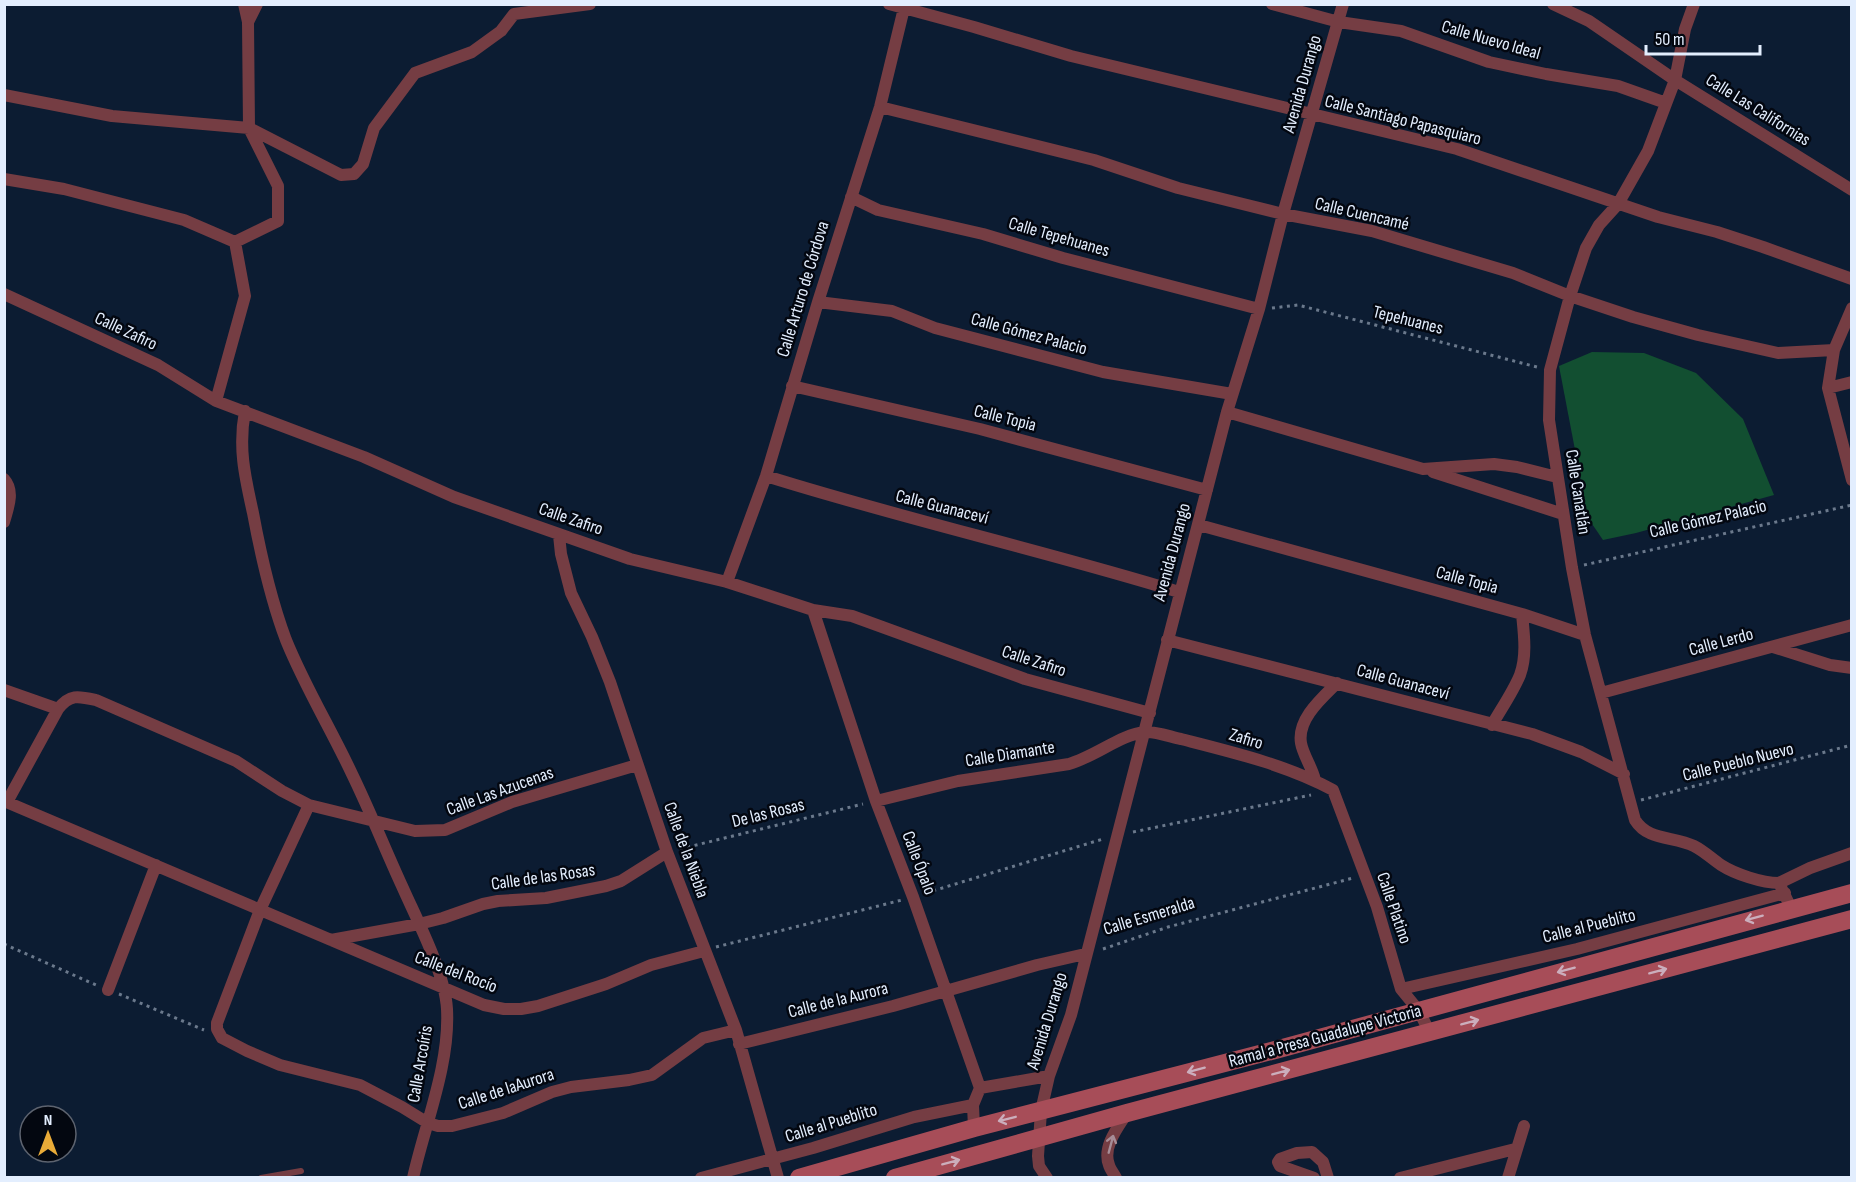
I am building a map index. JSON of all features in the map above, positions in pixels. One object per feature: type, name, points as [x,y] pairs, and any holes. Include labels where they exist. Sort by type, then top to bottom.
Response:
[{"type":"main road","name":"Ramal a Presa Guadalupe Victoria","points":[[799,1178],[974,1128],[1419,1011],[1785,895],[1851,892]]},
{"type":"main road","name":"Ramal a Presa Guadalupe Victoria","points":[[895,1178],[1127,1113],[1851,919]]},
{"type":"street","points":[[4,179],[64,189],[184,220],[235,242],[278,221],[278,186],[249,128],[248,22],[244,4]]},
{"type":"street","points":[[248,22],[256,4]]},
{"type":"street","points":[[4,95],[112,116],[249,128],[340,175],[354,174],[363,164],[374,128],[415,73],[472,52],[501,31],[514,14],[590,4]]},
{"type":"street","name":"Calle Santiago Papasquiaro","points":[[889,4],[905,6],[1071,56],[1458,149],[1658,217],[1717,232],[1851,279]]},
{"type":"street","name":"Calle Nuevo Ideal","points":[[1272,4],[1339,22],[1401,31],[1489,62],[1618,86],[1666,103]]},
{"type":"street","name":"Avenida Durango","points":[[1047,1178],[1039,1166],[1038,1156],[1041,1110],[1049,1076],[1071,1016],[1085,954],[1146,732],[1179,592],[1199,525],[1227,412],[1259,309],[1283,214],[1343,4]]},
{"type":"street","name":"Calle Las Californias","points":[[1553,4],[1589,21],[1675,80],[1851,190]]},
{"type":"street","name":"Calle Canatlán","points":[[1694,4],[1685,29],[1675,80],[1648,152],[1618,204],[1599,225],[1586,248],[1550,370],[1549,420],[1585,635],[1635,820],[1641,830],[1651,835],[1693,846],[1722,866],[1785,895]]},
{"type":"street","name":"Calle Arturo de Córdova","points":[[727,582],[766,476],[880,107],[905,6]]},
{"type":"street","name":"Calle Cuencamé","points":[[880,107],[1083,157],[1160,184],[1283,214],[1372,231],[1513,273],[1570,296],[1698,335],[1779,353],[1834,350]]},
{"type":"street","name":"Calle Tepehuanes","points":[[851,198],[878,210],[983,234],[1062,258],[1259,309]]},
{"type":"street","points":[[216,401],[245,296],[235,242]]},
{"type":"street","name":"Calle Zafiro","points":[[4,294],[158,365],[216,401],[364,457],[454,497],[630,559],[727,582],[813,610],[852,615],[1025,679],[1150,713]]},
{"type":"street","name":"Calle Gómez Palacio","points":[[818,302],[892,311],[935,328],[1102,372],[1232,394]]},
{"type":"street","points":[[1851,308],[1834,350],[1828,388],[1851,480]]},
{"type":"street","points":[[1828,388],[1851,382]]},
{"type":"street","name":"Calle Topia","points":[[792,386],[980,429],[1207,490]]},
{"type":"street","name":"Calle Arcoíris","points":[[245,411],[241,431],[242,458],[260,552],[279,618],[301,675],[353,775],[419,924],[444,987],[447,1009],[446,1038],[428,1123],[413,1178]]},
{"type":"street","points":[[1227,412],[1423,469],[1563,514]]},
{"type":"street","points":[[1423,469],[1494,464],[1557,477]]},
{"type":"street","name":"Calle Guanaceví","points":[[766,476],[925,523],[1009,543],[1179,592]]},
{"type":"street","points":[[4,479],[7,481],[11,495],[4,522]]},
{"type":"street","name":"Calle Topia","points":[[1199,525],[1522,614],[1585,635]]},
{"type":"street","name":"Calle de la Niebla","points":[[559,535],[561,554],[571,593],[610,682],[667,852],[740,1044],[778,1178]]},
{"type":"street","name":"Calle Ópalo","points":[[813,610],[876,801],[913,897],[980,1088]]},
{"type":"street","points":[[1492,725],[1520,675],[1524,641],[1522,614]]},
{"type":"street","name":"Calle Lerdo","points":[[1601,693],[1851,625]]},
{"type":"street","name":"Calle Guanaceví","points":[[1167,640],[1559,742],[1624,774]]},
{"type":"street","points":[[1772,647],[1830,665],[1851,668]]},
{"type":"street","points":[[1315,780],[1301,744],[1302,730],[1307,718],[1337,683]]},
{"type":"street","points":[[4,690],[58,709],[6,801]]},
{"type":"street","name":"Calle Las Azucenas","points":[[58,709],[65,700],[78,696],[96,700],[236,761],[282,791],[309,805],[415,831],[445,830],[512,802],[637,765]]},
{"type":"street","name":"Calle Diamante","points":[[876,801],[958,781],[1077,762],[1123,740],[1146,732]]},
{"type":"street","name":"Zafiro","points":[[1146,732],[1200,744],[1315,780],[1333,790]]},
{"type":"street","name":"Calle Platino","points":[[1333,790],[1363,875],[1377,907],[1401,989],[1419,1011],[1430,1033]]},
{"type":"street","name":"Calle del Rocío","points":[[6,801],[484,1005],[504,1009],[521,1009],[606,984],[651,965],[704,951]]},
{"type":"street","points":[[260,910],[309,805]]},
{"type":"street","name":"Calle de las Rosas","points":[[331,940],[419,924],[498,901],[546,898],[606,886],[621,881],[667,852]]},
{"type":"street","name":"Calle al Pueblito","points":[[1401,989],[1577,949],[1785,895],[1810,868],[1851,853]]},
{"type":"street","points":[[108,990],[156,865]]},
{"type":"street","name":"Calle de laAurora","points":[[260,910],[217,1023],[217,1029],[222,1038],[280,1065],[360,1085],[428,1123],[438,1126],[452,1126],[503,1113],[552,1092],[652,1075],[703,1038],[735,1030]]},
{"type":"street","name":"Calle Esmeralda","points":[[945,991],[1085,954]]},
{"type":"street","name":"Calle de la Aurora","points":[[740,1044],[945,991]]},
{"type":"street","points":[[974,1128],[973,1105],[980,1088],[1049,1076]]},
{"type":"street","name":"Calle al Pueblito","points":[[701,1178],[914,1117],[973,1105]]},
{"type":"street","points":[[1116,1178],[1108,1164],[1108,1151],[1112,1136],[1127,1113]]},
{"type":"street","points":[[1508,1178],[1515,1149],[1524,1126]]},
{"type":"street","points":[[1400,1178],[1515,1149]]},
{"type":"street","points":[[1314,1178],[1280,1166],[1280,1159],[1297,1153],[1312,1152],[1323,1162],[1328,1178]]},
{"type":"lane","points":[[261,1178],[301,1171]]},
{"type":"path","name":"Tepehuanes","points":[[1259,309],[1298,305],[1550,370]]},
{"type":"path","name":"Calle Gómez Palacio","points":[[1572,568],[1851,505]]},
{"type":"path","name":"Calle Pueblo Nuevo","points":[[1631,802],[1710,784],[1851,745]]},
{"type":"path","name":"De las Rosas","points":[[667,852],[876,801]]},
{"type":"path","name":"Calle Esmeralda","points":[[1085,954],[1168,927],[1363,875]]},
{"type":"path","points":[[704,951],[913,897]]},
{"type":"green space","points":[[1592,352],[1644,353],[1696,373],[1743,419],[1774,495],[1603,540],[1588,518],[1559,366]]}]
